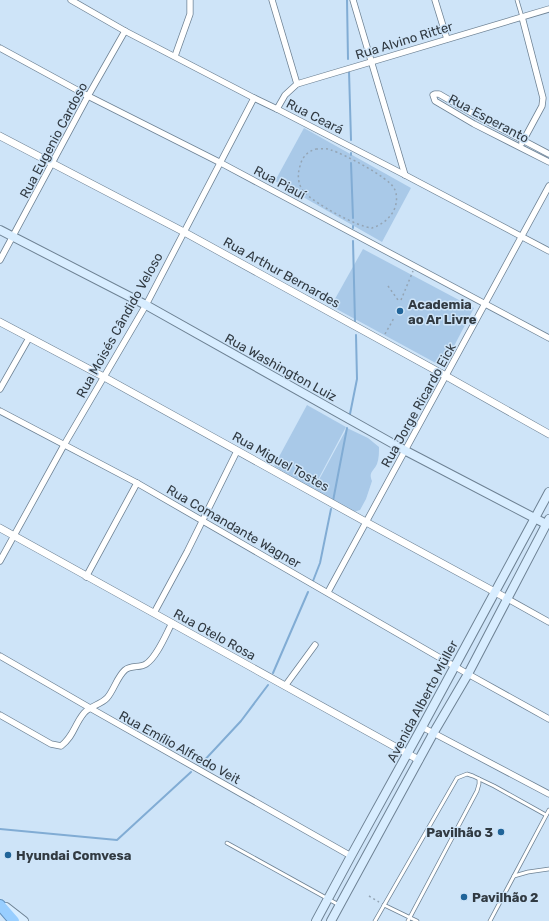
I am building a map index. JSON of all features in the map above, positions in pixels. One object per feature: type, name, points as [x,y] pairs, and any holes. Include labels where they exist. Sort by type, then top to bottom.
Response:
[{"type":"highway","points":[[0,904],[14,921]]},
{"type":"main road","name":"Rua Washington Luiz","points":[[0,230],[146,305],[406,450],[548,522]]},
{"type":"main road","name":"Avenida Alberto Müller","points":[[316,921],[549,492]]},
{"type":"main road","name":"Avenida Alberto Müller","points":[[332,921],[434,732],[468,674],[506,598],[548,522]]},
{"type":"main road","points":[[0,904],[24,921]]},
{"type":"street","name":"Rua Ceará","points":[[71,0],[125,31],[549,251]]},
{"type":"street","points":[[175,56],[190,14],[190,0]]},
{"type":"street","points":[[272,0],[297,84]]},
{"type":"street","points":[[352,0],[405,175]]},
{"type":"street","points":[[435,0],[447,39]]},
{"type":"street","name":"Rua Alvino Ritter","points":[[277,109],[285,95],[297,84],[549,9]]},
{"type":"street","points":[[520,147],[542,106],[543,98],[522,17]]},
{"type":"street","name":"Rua Eugenio Cardoso","points":[[0,260],[88,96],[125,31]]},
{"type":"street","name":"Rua Piauí","points":[[0,48],[88,96],[221,163],[549,338]]},
{"type":"street","name":"Rua Esperanto","points":[[549,154],[439,94],[433,95],[435,101],[474,124],[549,162]]},
{"type":"street","name":"Rua Moisés Cândido Veloso","points":[[0,561],[64,445],[146,305],[254,98]]},
{"type":"street","points":[[474,124],[477,116]]},
{"type":"street","name":"Rua Arthur Bernardes","points":[[0,136],[184,232],[549,434]]},
{"type":"street","name":"Rua Jorge Ricardo Eick","points":[[328,592],[549,186]]},
{"type":"street","name":"Rua Miguel Tostes","points":[[0,322],[104,376],[549,622]]},
{"type":"street","points":[[0,389],[29,338]]},
{"type":"street","name":"Rua Comandante Wagner","points":[[0,411],[137,483],[203,520],[454,666],[549,719]]},
{"type":"street","points":[[154,614],[187,552],[237,450]]},
{"type":"street","points":[[86,577],[137,483]]},
{"type":"street","name":"Rua Otelo Rosa","points":[[0,528],[86,577],[419,760]]},
{"type":"street","points":[[0,715],[51,744],[61,746],[68,740],[84,713],[90,708],[102,703],[107,698],[125,670],[131,667],[144,665],[152,658],[172,623]]},
{"type":"street","points":[[285,686],[315,645]]},
{"type":"street","name":"Rua Emílio Alfredo Veit","points":[[0,656],[351,856]]},
{"type":"street","points":[[422,727],[549,794]]},
{"type":"lane","points":[[517,0],[522,17]]},
{"type":"lane","points":[[375,921],[457,778],[467,774],[546,815]]},
{"type":"lane","points":[[409,919],[477,791],[479,779]]},
{"type":"lane","points":[[490,921],[549,810]]},
{"type":"lane","points":[[227,842],[340,905]]},
{"type":"lane","points":[[514,876],[549,869]]},
{"type":"lane","points":[[384,905],[409,919],[417,921]]},
{"type":"path","points":[[316,149],[331,150],[355,161],[384,178],[394,187],[396,192],[396,203],[390,216],[382,224],[372,228],[358,225],[331,211],[310,197],[304,191],[299,182],[298,174],[301,161],[310,151],[316,149]]},
{"type":"path","points":[[401,300],[415,266]]},
{"type":"path","points":[[388,286],[398,300]]},
{"type":"path","points":[[381,341],[394,318]]},
{"type":"path","points":[[369,896],[384,905]]},
{"type":"shaded area","points":[[304,128],[411,188],[382,242],[275,181]]},
{"type":"shaded area","points":[[363,249],[474,308],[443,367],[331,306]]},
{"type":"shaded area","points":[[307,405],[346,427],[313,489],[274,466]]},
{"type":"shaded area","points":[[347,428],[368,438],[379,447],[378,462],[371,474],[372,481],[366,499],[360,510],[354,512],[314,489]]},
{"type":"waterway","points":[[347,0],[348,59]]},
{"type":"waterway","points":[[349,71],[351,140]]},
{"type":"waterway","points":[[351,163],[353,218]]},
{"type":"waterway","points":[[353,241],[355,322]]},
{"type":"waterway","points":[[350,414],[357,379],[356,335]]},
{"type":"waterway","points":[[333,501],[347,428]]},
{"type":"waterway","points":[[313,581],[320,563],[331,509]]},
{"type":"waterway","points":[[273,673],[308,592]]},
{"type":"waterway","points":[[201,764],[241,721],[268,685]]},
{"type":"waterway","points":[[0,829],[117,840],[191,772]]},
{"type":"place","name":"Academia ao Ar Livre","points":[[400,311]]},
{"type":"place","name":"Pavilhão 3","points":[[501,832]]},
{"type":"place","name":"Hyundai Comvesa","points":[[8,855]]},
{"type":"place","name":"Pavilhão 2","points":[[464,897]]}]
